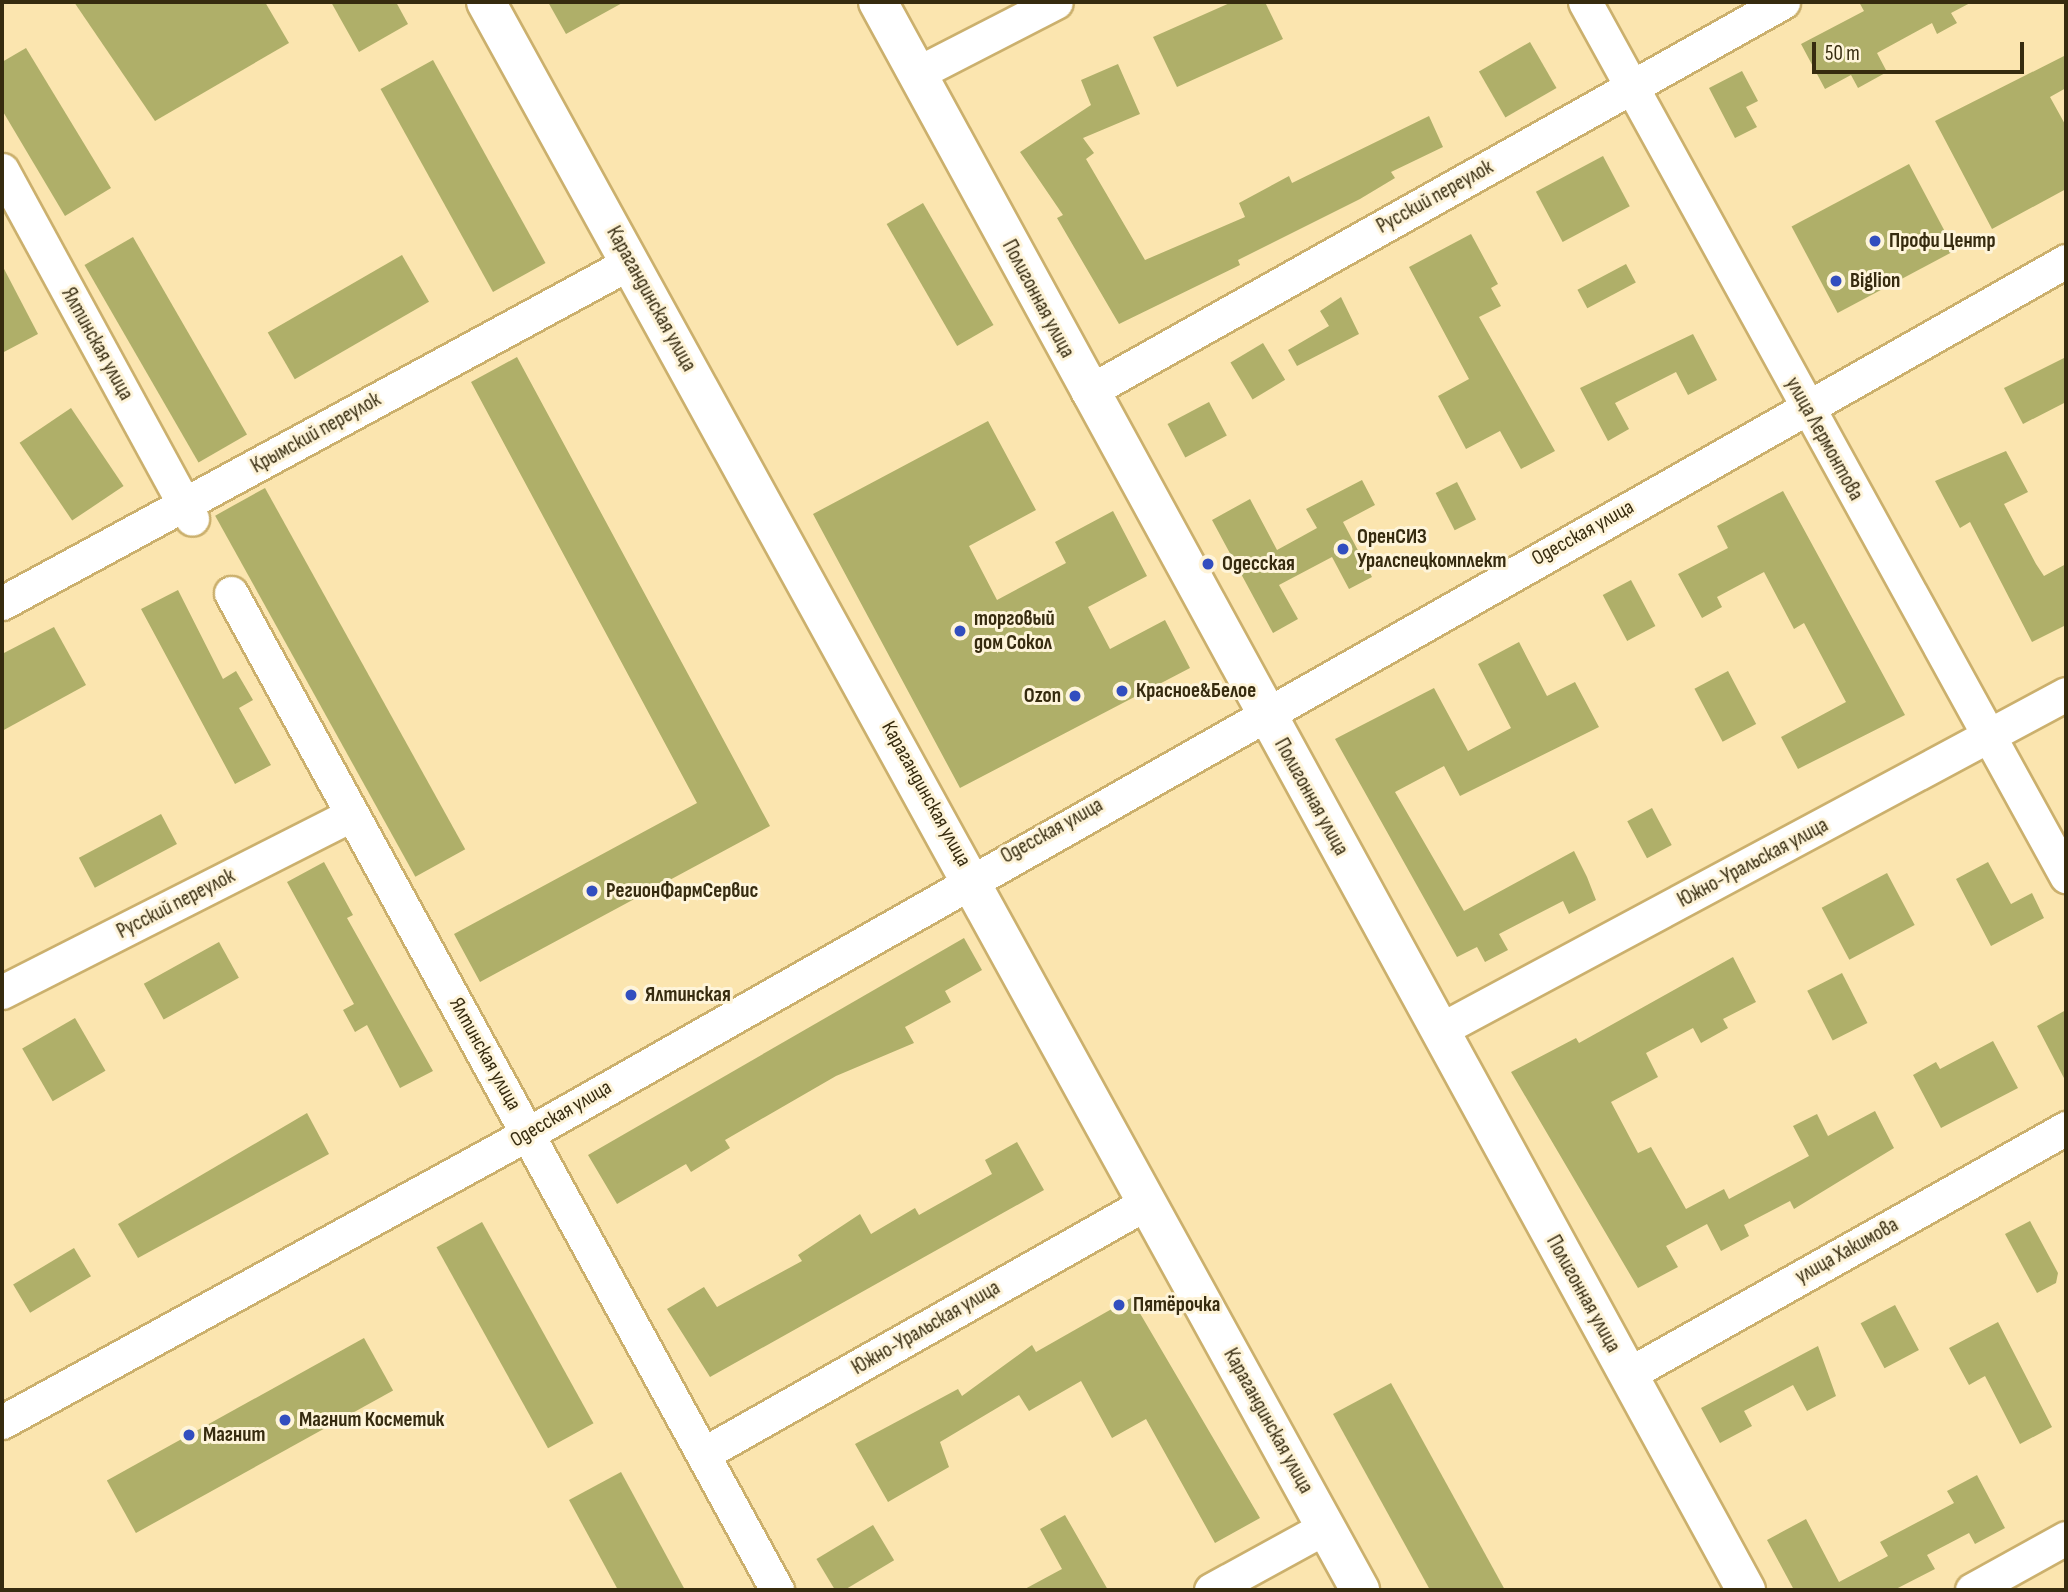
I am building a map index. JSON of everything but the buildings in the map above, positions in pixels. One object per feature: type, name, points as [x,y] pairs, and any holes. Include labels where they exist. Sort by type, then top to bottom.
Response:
[{"type":"main road","name":"Карагандинская улица","points":[[486,2],[972,876],[1360,1590]]},
{"type":"main road","name":"Полигонная улица","points":[[878,2],[1088,392],[1746,1590]]},
{"type":"street","points":[[916,74],[1056,2]]},
{"type":"street","name":"улица Лермонтова","points":[[1585,2],[1987,738],[2066,876]]},
{"type":"street","name":"Русский переулок","points":[[1088,392],[1783,2]]},
{"type":"street","name":"Ялтинская улица","points":[[2,170],[188,512]]},
{"type":"street","name":"Одесская улица","points":[[3,1419],[529,1133],[972,876],[2066,261]]},
{"type":"street","name":"Крымский переулок","points":[[2,603],[188,512],[631,262]]},
{"type":"street","name":"Ялтинская улица","points":[[231,593],[777,1590]]},
{"type":"street","name":"Южно-Уральская улица","points":[[1438,1031],[2066,694]]},
{"type":"street","name":"Русский переулок","points":[[2,992],[351,815]]},
{"type":"street","name":"улица Хакимова","points":[[1627,1375],[2066,1128]]},
{"type":"street","name":"Южно-Уральская улица","points":[[703,1454],[1148,1202]]},
{"type":"street","points":[[1211,1590],[1326,1527]]},
{"type":"street","points":[[1972,1590],[2066,1538]]},
{"type":"place","name":"Профи Центр","points":[[1875,241]]},
{"type":"place","name":"Biglion","points":[[1836,281]]},
{"type":"place","name":"ОренСИЗ Уралспецкомплект","points":[[1343,549]]},
{"type":"place","name":"Одесская","points":[[1208,564]]},
{"type":"place","name":"торговый дом Сокол","points":[[960,631]]},
{"type":"place","name":"Красное&Белое","points":[[1122,691]]},
{"type":"place","name":"Ozon","points":[[1075,696]]},
{"type":"place","name":"РегионФармСервис","points":[[592,891]]},
{"type":"place","name":"Ялтинская","points":[[631,995]]},
{"type":"place","name":"Пятёрочка","points":[[1119,1305]]},
{"type":"place","name":"Магнит Косметик","points":[[285,1420]]},
{"type":"place","name":"Магнит","points":[[189,1435]]}]
